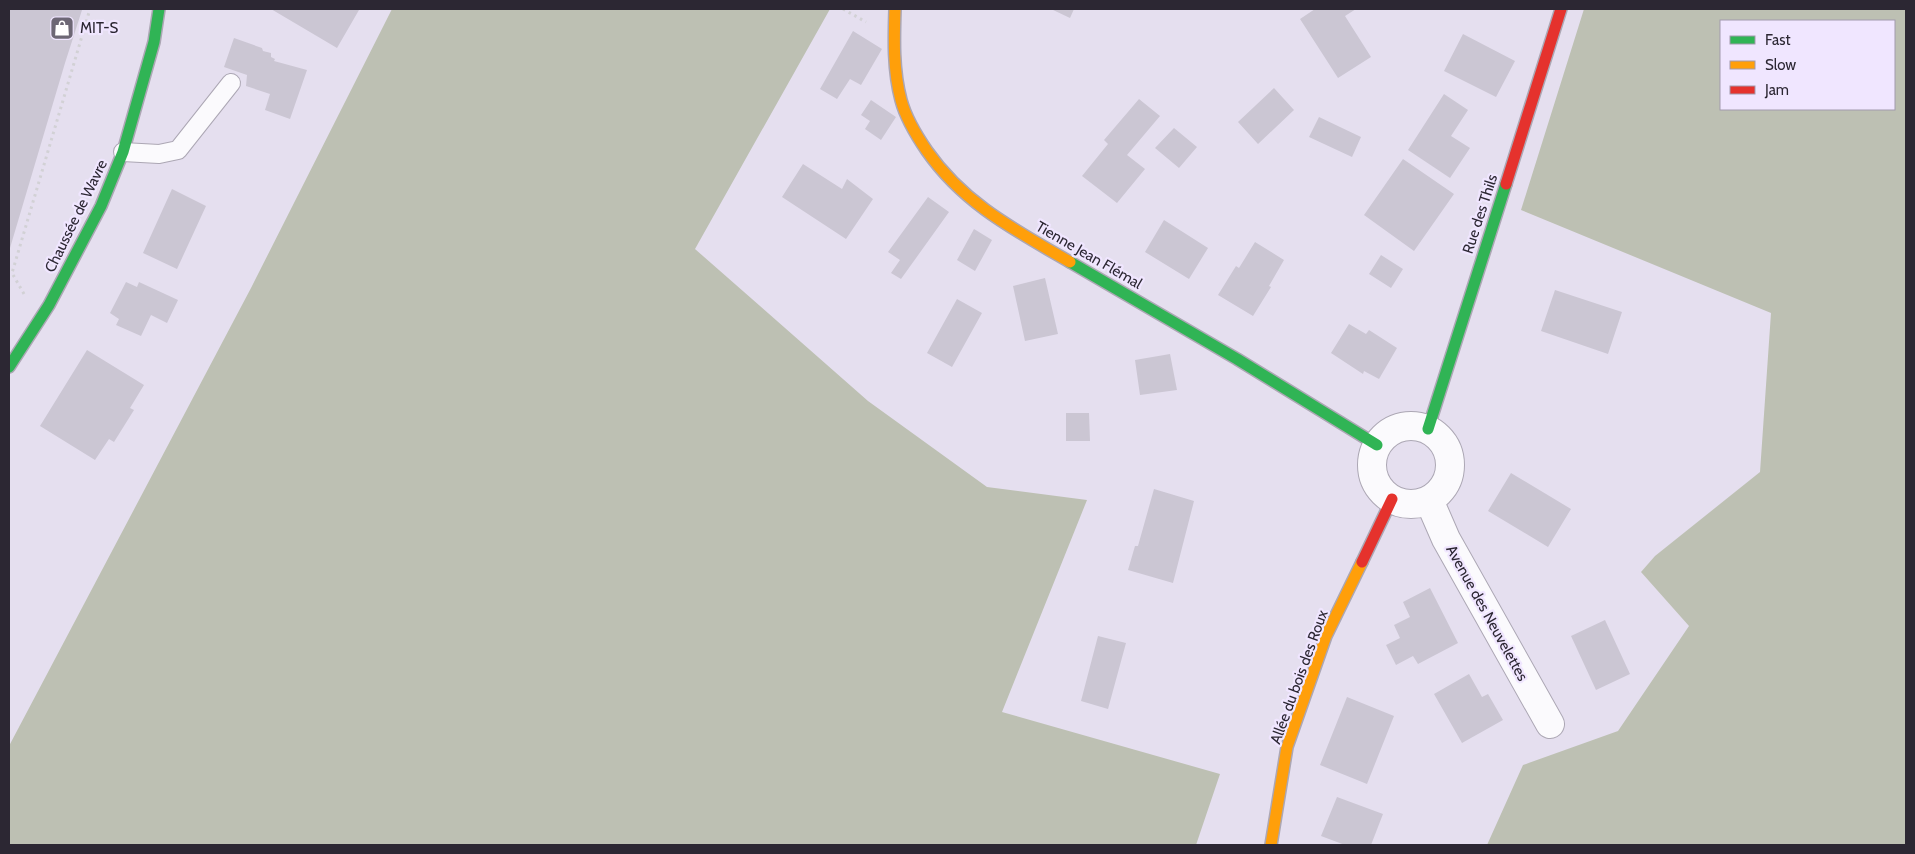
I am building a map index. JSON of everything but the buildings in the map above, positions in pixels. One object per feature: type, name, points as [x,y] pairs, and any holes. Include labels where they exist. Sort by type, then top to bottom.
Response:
[{"type":"street","name":"Chaussée de Wavre","points":[[9,368],[49,304],[101,206],[123,152],[154,42],[159,9]]},
{"type":"street","name":"Tienne Jean Flémal","points":[[895,9],[895,65],[905,110],[913,129],[935,161],[967,195],[986,211],[1027,236],[1214,345],[1377,445]]},
{"type":"street","name":"Rue des Thils","points":[[1428,429],[1561,9]]},
{"type":"street","points":[[1412,425],[1428,429],[1444,442],[1449,453],[1451,464],[1449,477],[1444,488],[1429,500],[1414,504],[1399,503],[1387,497],[1379,488],[1374,478],[1373,455],[1377,445],[1389,432],[1400,427],[1412,425]]},
{"type":"street","name":"Allée du bois des Roux","points":[[1271,845],[1288,747],[1326,636],[1392,499]]},
{"type":"street","name":"Avenue des Neuvelettes","points":[[1429,500],[1446,539],[1550,724]]},
{"type":"lane","points":[[123,152],[159,154],[178,150],[232,83]]},
{"type":"path","points":[[38,322],[12,272],[90,9]]},
{"type":"shaded area","points":[[392,9],[830,9],[695,249],[868,401],[987,487],[1087,500],[1002,712],[1220,774],[1196,845],[9,845],[9,746],[251,288]]},
{"type":"shaded area","points":[[1584,9],[1906,9],[1906,845],[1487,845],[1523,765],[1618,731],[1689,626],[1641,572],[1655,556],[1760,472],[1771,313],[1521,210]]},
{"type":"traffic: fast","points":[[9,367],[49,305],[101,206],[123,152],[154,42],[159,9]]},
{"type":"traffic: fast","points":[[1428,429],[1506,184]]},
{"type":"traffic: fast","points":[[1070,262],[1237,359],[1377,445]]},
{"type":"traffic: slow","points":[[895,9],[894,32],[898,89],[903,107],[915,133],[927,151],[957,186],[974,201],[1010,227],[1070,262]]},
{"type":"traffic: slow","points":[[1271,845],[1287,747],[1326,636],[1362,562]]},
{"type":"traffic: jam","points":[[1506,184],[1561,9]]},
{"type":"traffic: jam","points":[[1362,562],[1392,499]]},
{"type":"place","name":"MIT-S","points":[[62,28]]}]
